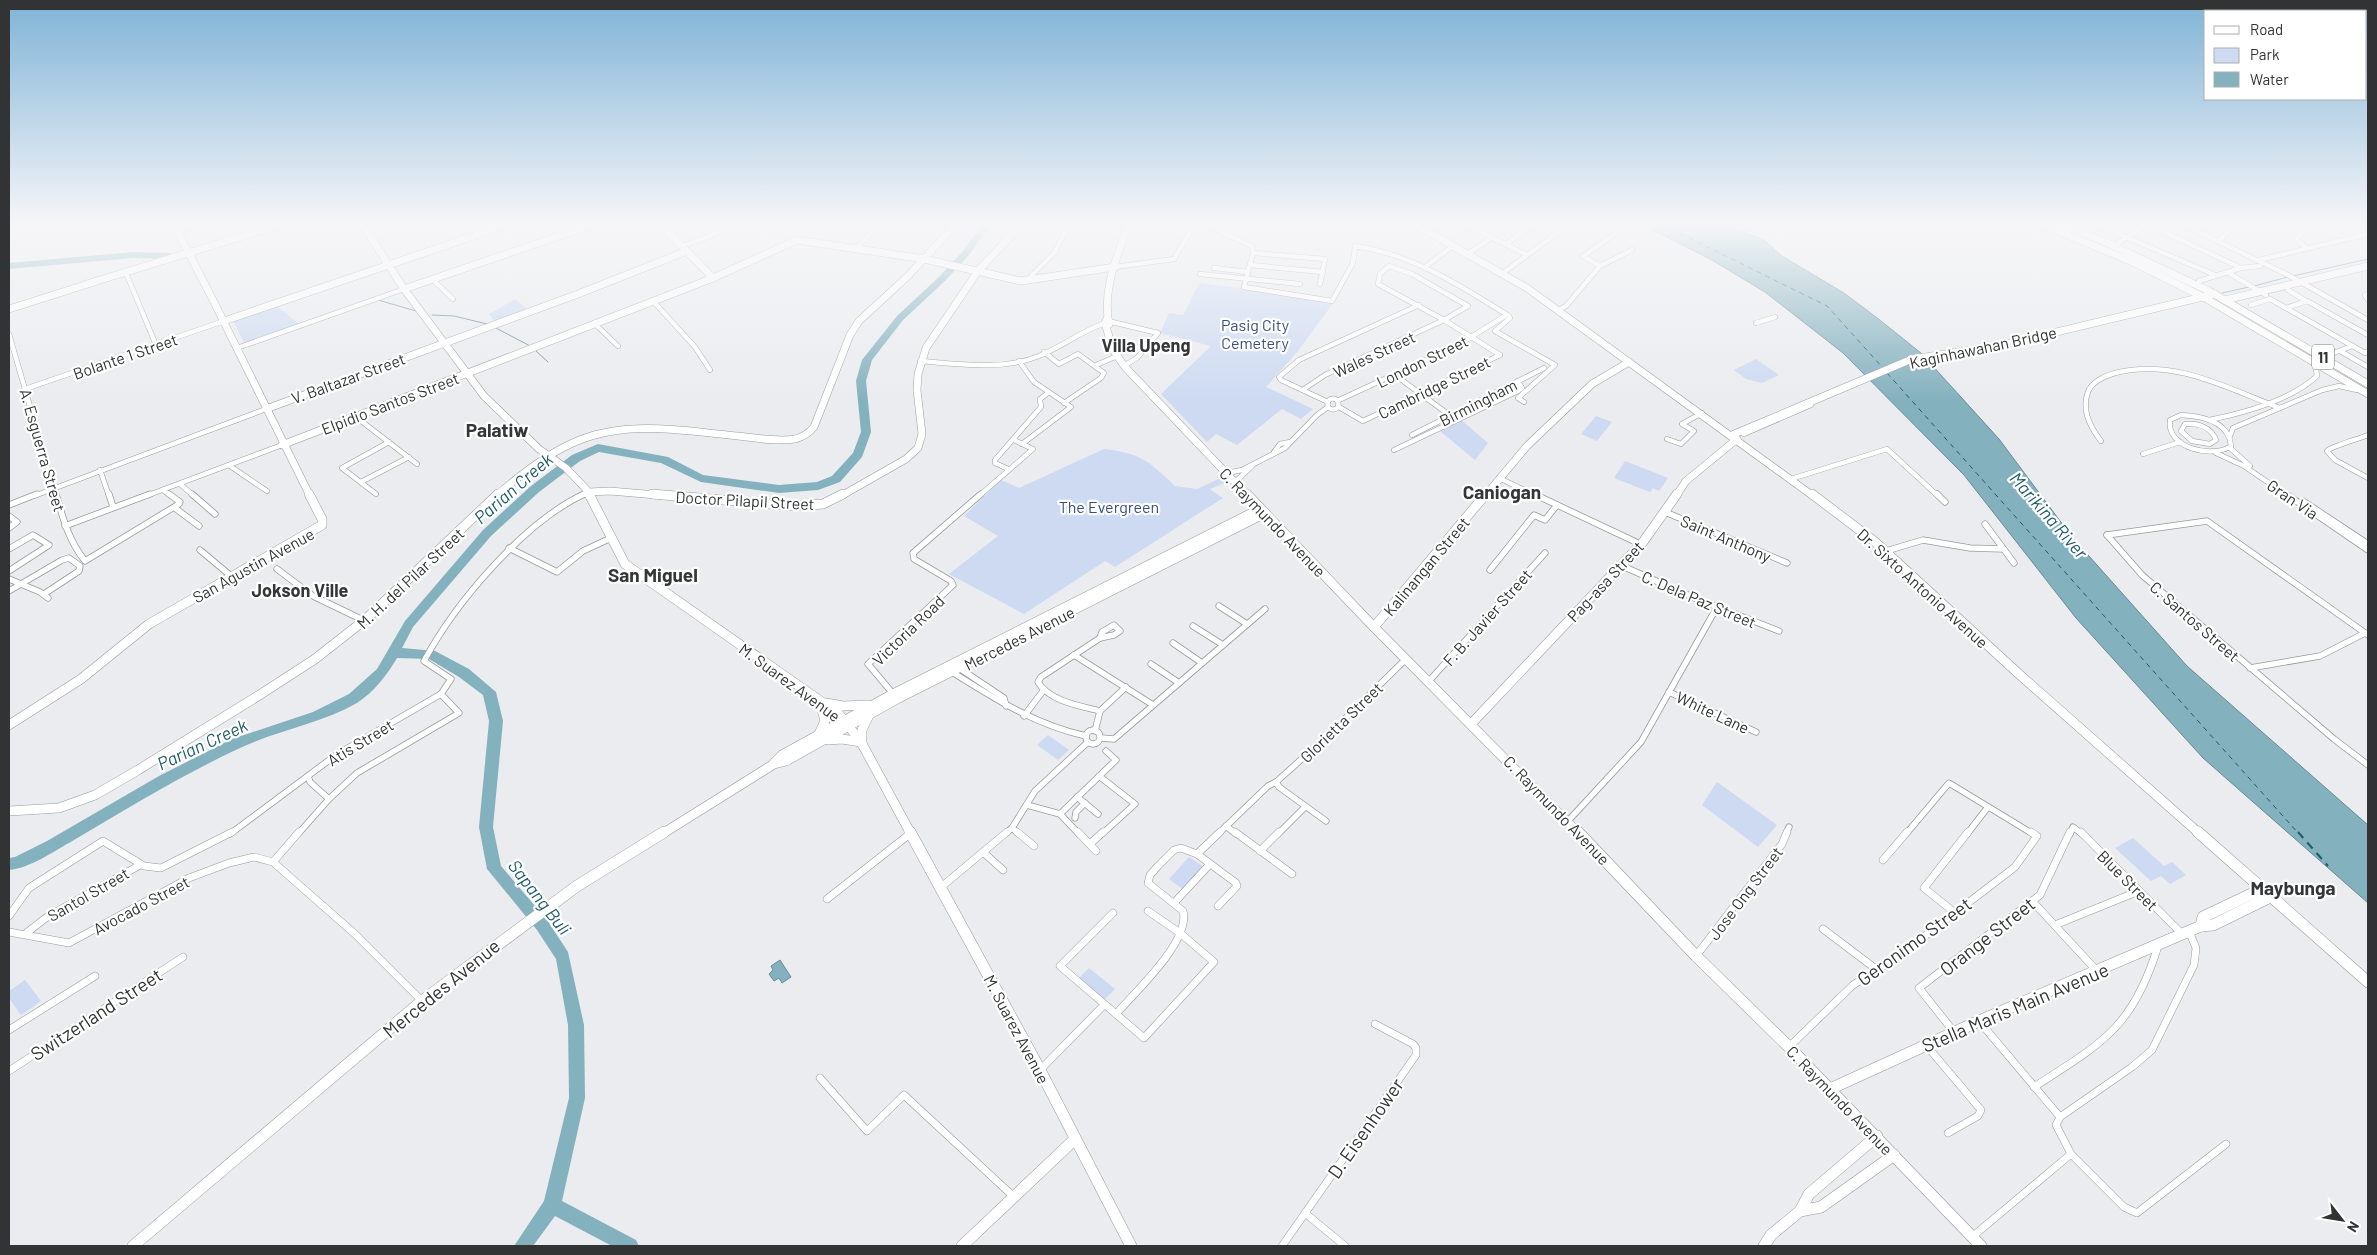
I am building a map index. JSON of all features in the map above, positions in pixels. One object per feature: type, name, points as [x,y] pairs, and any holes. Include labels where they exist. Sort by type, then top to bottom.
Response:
[{"type":"main road","points":[[9,309],[87,284]]},
{"type":"main road","name":"San Agustin Avenue","points":[[205,284],[224,322]]},
{"type":"main road","points":[[224,322],[335,284]]},
{"type":"main road","name":"M. Suarez Avenue","points":[[400,284],[484,396],[547,456],[564,466],[589,492],[625,564],[818,701],[846,723],[861,742]]},
{"type":"main road","points":[[404,289],[421,284]]},
{"type":"main road","name":"V. Baltazar Street","points":[[491,326],[597,284]]},
{"type":"main road","name":"Elpidio Santos Street","points":[[282,445],[698,284]]},
{"type":"main road","name":"M. H. del Pilar Street","points":[[9,811],[55,808],[87,798],[167,752],[281,681],[344,638],[365,621],[500,493],[547,456],[589,436],[634,428],[786,440],[803,436],[814,427],[850,335],[859,322],[899,284]]},
{"type":"main road","name":"Doctor Pilapil Street","points":[[589,492],[610,491],[795,506],[823,504],[906,459],[918,448],[922,434],[917,390],[920,361],[930,340],[969,284]]},
{"type":"main road","name":"C. Raymundo Avenue","points":[[1110,284],[1106,300],[1107,321],[1115,357],[1374,627],[1472,723],[1696,956],[1830,1089]]},
{"type":"main road","name":"Dr. Sixto Antonio Avenue","points":[[1519,284],[1735,437],[1886,551],[2020,676],[2368,982]]},
{"type":"main road","name":"11","points":[[2176,284],[2205,298],[2226,304],[2368,384]]},
{"type":"main road","name":"11","points":[[2193,284],[2215,294],[2226,304],[2366,393]]},
{"type":"main road","points":[[2226,304],[2261,292],[2301,284]]},
{"type":"main road","points":[[2261,292],[2288,290],[2303,284]]},
{"type":"main road","name":"Kaginhawahan Bridge","points":[[1735,437],[1848,384],[1912,359],[1998,346],[2205,298],[2215,294]]},
{"type":"main road","name":"C. Raymundo Avenue","points":[[1107,321],[1117,349],[1133,372],[1133,375]]},
{"type":"main road","name":"V. Baltazar Street","points":[[266,409],[444,343]]},
{"type":"main road","name":"Kalinangan Street","points":[[1374,627],[1527,446],[1592,384],[1629,362]]},
{"type":"main road","name":"Pag-asa Street","points":[[1472,723],[1640,544],[1686,481],[1735,437]]},
{"type":"main road","name":"San Agustin Avenue","points":[[9,725],[81,679],[143,628],[322,525],[322,519],[282,445]]},
{"type":"main road","name":"Mercedes Avenue","points":[[541,911],[774,764],[786,761],[846,723],[895,696],[1263,511]]},
{"type":"main road","name":"Mercedes Avenue","points":[[895,696],[956,670],[1263,511]]},
{"type":"main road","points":[[818,701],[872,709],[862,730],[861,742],[820,738],[825,721],[818,701]]},
{"type":"main road","name":"Stella Maris Main Avenue","points":[[1830,1089],[1954,1032],[2201,926],[2213,925],[2266,893]]},
{"type":"main road","name":"M. Suarez Avenue","points":[[1040,1070],[1131,1246]]},
{"type":"main road","points":[[1764,1246],[1771,1235],[1800,1211],[1809,1194],[1877,1136]]},
{"type":"main road","name":"C. Raymundo Avenue","points":[[1877,1136],[1981,1246]]},
{"type":"main road","points":[[962,1246],[1075,1139]]},
{"type":"main road","points":[[1800,1211],[1821,1207],[1894,1155]]},
{"type":"street","points":[[130,284],[156,345]]},
{"type":"street","points":[[436,284],[453,298]]},
{"type":"street","points":[[1245,284],[1244,287],[1332,301],[1342,284]]},
{"type":"street","points":[[1295,284],[1300,284]]},
{"type":"street","name":"Wales Street","points":[[1378,284],[1419,305]]},
{"type":"street","name":"Wales Street","points":[[1304,389],[1444,320],[1468,306],[1429,284]]},
{"type":"street","points":[[1453,284],[1509,316],[1510,318],[1495,330],[1555,366],[1523,392],[1518,398],[1524,402]]},
{"type":"street","points":[[1558,310],[1566,306],[1585,284]]},
{"type":"street","points":[[2249,284],[2261,292]]},
{"type":"street","points":[[2305,284],[2368,320]]},
{"type":"street","points":[[237,348],[404,289]]},
{"type":"street","points":[[2288,290],[2368,335]]},
{"type":"street","points":[[2368,294],[2365,295],[2368,300]]},
{"type":"street","points":[[2251,305],[2270,299],[2365,353],[2368,351]]},
{"type":"street","points":[[653,301],[691,343],[708,364],[710,370]]},
{"type":"street","points":[[2286,308],[2306,301]]},
{"type":"street","points":[[1235,482],[1254,465],[1274,452],[1285,448],[1328,405],[1304,389],[1281,380],[1279,376],[1299,360],[1419,305],[1471,337]]},
{"type":"street","name":"London Street","points":[[1328,405],[1338,404],[1471,337],[1505,316]]},
{"type":"street","points":[[1756,323],[1775,317]]},
{"type":"street","points":[[920,361],[974,364],[1030,360],[1107,321],[1158,334],[1137,358],[1127,364]]},
{"type":"street","name":"Bolante 1 Street","points":[[25,390],[224,322]]},
{"type":"street","name":"San Agustin Avenue","points":[[224,322],[282,445]]},
{"type":"street","points":[[594,323],[618,346]]},
{"type":"street","name":"V. Baltazar Street","points":[[444,343],[491,326]]},
{"type":"street","name":"A. Esguerra Street","points":[[9,334],[65,526],[75,549],[85,561],[175,508]]},
{"type":"street","name":"Cambridge Street","points":[[1338,404],[1363,421],[1500,355],[1471,337]]},
{"type":"street","points":[[2331,354],[2352,346]]},
{"type":"street","points":[[2340,351],[2368,367]]},
{"type":"street","points":[[1044,352],[1059,364],[1078,354],[1104,372],[1101,378],[1064,403]]},
{"type":"street","points":[[1096,365],[1115,357]]},
{"type":"street","points":[[1018,361],[1023,371],[1048,393],[1071,407],[1022,444]]},
{"type":"street","points":[[2209,420],[2265,403],[2310,383],[2317,376],[2315,362]]},
{"type":"street","name":"Birmingham","points":[[1415,437],[1450,416],[1544,368]]},
{"type":"street","points":[[2101,441],[2092,429],[2085,412],[2086,396],[2095,382],[2118,372],[2152,369],[2185,373],[2219,382],[2280,408]]},
{"type":"street","points":[[1395,375],[1456,420]]},
{"type":"street","points":[[1394,450],[1415,437],[1518,391],[1522,388],[1518,382]]},
{"type":"street","points":[[2310,383],[2322,390]]},
{"type":"street","points":[[2230,436],[2233,428],[2322,390],[2340,386],[2366,393]]},
{"type":"street","points":[[1735,437],[1840,392]]},
{"type":"street","points":[[1014,440],[1033,449],[1008,469],[995,463],[1041,407],[1040,399],[1048,393]]},
{"type":"street","name":"London Street","points":[[1328,405],[1338,404]]},
{"type":"street","name":"V. Baltazar Street","points":[[9,505],[266,409]]},
{"type":"street","points":[[1667,439],[1681,444],[1694,431],[1682,424],[1702,413]]},
{"type":"street","points":[[2143,454],[2180,442],[2168,429],[2170,420],[2186,415],[2209,420],[2222,427],[2230,436],[2232,443],[2230,448],[2216,453]]},
{"type":"street","points":[[356,417],[417,464]]},
{"type":"street","points":[[2185,424],[2193,424],[2210,430],[2216,440],[2213,443],[2206,444],[2188,439],[2182,433],[2181,428],[2185,424]]},
{"type":"street","points":[[2368,435],[2345,446],[2331,447],[2327,451],[2335,460],[2368,478]]},
{"type":"street","points":[[376,494],[342,468],[389,442]]},
{"type":"street","points":[[1274,452],[1280,444],[1290,442]]},
{"type":"street","name":"Gran Via","points":[[2180,442],[2198,450],[2216,453],[2244,466],[2368,547]]},
{"type":"street","name":"Elpidio Santos Street","points":[[65,526],[282,445]]},
{"type":"street","points":[[1791,479],[1887,448],[1946,502]]},
{"type":"street","name":"Gran Via","points":[[2230,448],[2247,464],[2368,547]]},
{"type":"street","points":[[361,482],[408,457]]},
{"type":"street","points":[[1227,473],[1234,473],[1254,465]]},
{"type":"street","points":[[230,466],[267,490]]},
{"type":"street","name":"Victoria Road","points":[[895,696],[868,664],[953,585],[951,581],[914,559],[912,553],[1008,469]]},
{"type":"street","points":[[100,470],[113,507]]},
{"type":"street","points":[[1499,478],[1640,544]]},
{"type":"street","points":[[180,484],[215,514]]},
{"type":"street","points":[[163,490],[180,502],[175,508],[199,526]]},
{"type":"street","name":"Doctor Pilapil Street","points":[[441,694],[450,679],[449,676],[424,661],[473,590],[509,548],[554,512],[589,492]]},
{"type":"street","points":[[1490,570],[1534,515],[1545,520],[1557,505]]},
{"type":"street","name":"Saint Anthony","points":[[1664,512],[1787,563]]},
{"type":"street","points":[[9,516],[17,522],[9,528]]},
{"type":"street","name":"C. Santos Street","points":[[2367,634],[2207,521],[2107,535],[2142,575],[2334,739],[2368,765]]},
{"type":"street","points":[[1985,524],[2014,563]]},
{"type":"street","points":[[9,549],[33,535],[49,544],[9,571]]},
{"type":"street","points":[[509,548],[557,572],[583,551],[611,538]]},
{"type":"street","points":[[1886,551],[1923,540],[1970,548],[2003,549]]},
{"type":"street","points":[[200,550],[231,576]]},
{"type":"street","name":"F. B. Javier Street","points":[[1429,681],[1545,553]]},
{"type":"street","points":[[9,579],[18,586],[46,596],[79,571],[80,566],[69,558],[62,560],[18,586],[9,591]]},
{"type":"street","name":"C. Dela Paz Street","points":[[1620,565],[1717,607],[1779,631]]},
{"type":"street","points":[[277,569],[313,596],[365,621]]},
{"type":"street","points":[[1219,606],[1247,624]]},
{"type":"street","points":[[1568,821],[1641,742],[1717,607]]},
{"type":"street","points":[[956,670],[1006,706],[1024,716],[1046,726],[1096,743],[1101,738],[1114,738],[1265,609]]},
{"type":"street","points":[[1193,626],[1223,645]]},
{"type":"street","points":[[2250,668],[2322,655],[2367,634]]},
{"type":"street","points":[[1100,638],[1041,677],[1038,682],[1043,692],[1070,703],[1100,711]]},
{"type":"street","points":[[1173,643],[1202,663]]},
{"type":"street","points":[[1074,655],[1153,705]]},
{"type":"street","name":"Glorietta Street","points":[[1197,854],[1268,786],[1276,783],[1329,735],[1406,659]]},
{"type":"street","points":[[1151,664],[1179,683]]},
{"type":"street","points":[[1096,731],[1100,711],[1126,687]]},
{"type":"street","points":[[1024,716],[1043,692]]},
{"type":"street","name":"White Lane","points":[[1669,692],[1756,732]]},
{"type":"street","points":[[422,1001],[355,934],[273,862],[329,799],[357,773],[459,713],[441,694]]},
{"type":"street","name":"Atis Street","points":[[308,776],[336,755],[441,694]]},
{"type":"street","points":[[1096,731],[1100,734],[1101,738]]},
{"type":"street","points":[[940,888],[1012,828],[1035,791],[1087,739],[1089,732],[1096,731]]},
{"type":"street","name":"M. Suarez Avenue","points":[[861,742],[1040,1070]]},
{"type":"street","points":[[1060,814],[1116,759],[1106,751]]},
{"type":"street","points":[[308,776],[310,782],[329,799]]},
{"type":"street","name":"Santol Street","points":[[25,934],[47,917],[140,865],[149,868],[161,868],[227,836],[297,782],[308,776]]},
{"type":"street","points":[[1090,844],[1135,804],[1099,776]]},
{"type":"street","points":[[1276,783],[1305,807],[1326,821]]},
{"type":"street","points":[[1883,860],[1949,783],[1988,807],[1924,888],[1954,912]]},
{"type":"street","points":[[1078,797],[1098,814]]},
{"type":"street","points":[[1075,818],[1076,812],[1085,804]]},
{"type":"street","points":[[1027,806],[1060,814],[1096,851]]},
{"type":"street","points":[[1260,851],[1305,807]]},
{"type":"street","name":"Geronimo Street","points":[[1789,1047],[1853,985],[1876,969],[1900,956],[1954,912],[2015,867],[2037,836],[1988,807]]},
{"type":"street","points":[[1226,826],[1292,874]]},
{"type":"street","name":"Jose Ong Street","points":[[1696,956],[1782,844],[1789,827]]},
{"type":"street","points":[[1012,828],[1034,846]]},
{"type":"street","name":"Blue Street","points":[[2073,828],[2078,829],[2139,891],[2186,933]]},
{"type":"street","name":"Orange Street","points":[[1954,1032],[1919,988],[2040,895],[2073,828]]},
{"type":"street","points":[[827,899],[911,833]]},
{"type":"street","points":[[9,916],[20,898],[29,888],[103,841],[110,843],[140,865]]},
{"type":"street","points":[[1116,1014],[1175,946],[1180,933],[1185,914],[1148,883],[1150,875],[1174,850],[1181,848],[1197,854],[1237,886],[1218,906]]},
{"type":"street","points":[[983,852],[1004,870]]},
{"type":"street","name":"Avocado Street","points":[[9,932],[59,943],[69,943],[201,873],[254,857],[273,862]]},
{"type":"street","points":[[1174,903],[1210,864]]},
{"type":"street","points":[[2055,925],[2139,891]]},
{"type":"street","points":[[2033,902],[2098,971]]},
{"type":"street","name":"Mercedes Avenue","points":[[133,1246],[422,1001],[541,911]]},
{"type":"street","points":[[1113,912],[1060,965],[1144,1038],[1213,965],[1212,959],[1180,933],[1148,911]]},
{"type":"street","points":[[1823,929],[1854,950],[1876,969]]},
{"type":"street","points":[[2058,1119],[2132,1068],[2152,1050],[2186,985],[2196,958],[2195,942],[2186,933]]},
{"type":"street","points":[[2034,1087],[2112,1033],[2126,1016],[2147,980],[2158,946]]},
{"type":"street","name":"Switzerland Street","points":[[9,1072],[183,957]]},
{"type":"street","points":[[9,1030],[95,976]]},
{"type":"street","points":[[1040,1070],[1104,1005]]},
{"type":"street","points":[[1980,1021],[2058,1119],[2057,1130],[2071,1154],[2124,1207],[2137,1213],[2226,1144]]},
{"type":"street","name":"D. Eisenhower","points":[[1282,1246],[1416,1055],[1416,1048],[1413,1044],[1374,1024]]},
{"type":"street","points":[[1926,1045],[1980,1107],[1978,1116],[1948,1133]]},
{"type":"street","points":[[820,1078],[867,1131],[904,1095],[1014,1197]]},
{"type":"street","name":"C. Raymundo Avenue","points":[[1830,1089],[1877,1136]]},
{"type":"street","points":[[1972,1237],[2071,1154]]},
{"type":"street","points":[[1305,1213],[1345,1246]]},
{"type":"green space","name":"Pasig City Cemetery","points":[[1199,284],[1275,292],[1334,302],[1298,351],[1266,387],[1313,409],[1301,419],[1282,409],[1237,445],[1216,434],[1207,442],[1161,394],[1211,346],[1160,333],[1169,313],[1183,315]]},
{"type":"green space","points":[[515,299],[528,310],[495,322],[489,314]]},
{"type":"green space","points":[[276,305],[299,324],[244,343],[233,320]]},
{"type":"green space","points":[[1756,359],[1779,375],[1762,383],[1746,379],[1734,370]]},
{"type":"green space","points":[[1596,416],[1612,422],[1597,441],[1581,434]]},
{"type":"green space","points":[[1460,419],[1488,443],[1475,460],[1440,431]]},
{"type":"green space","name":"The Evergreen","points":[[1104,449],[1127,453],[1151,464],[1175,486],[1197,489],[1223,477],[1227,482],[1210,489],[1223,498],[1115,567],[1105,561],[1024,614],[949,574],[998,536],[964,516],[1001,480],[1019,488]]},
{"type":"green space","points":[[1625,461],[1668,478],[1659,491],[1653,488],[1650,492],[1614,478]]},
{"type":"green space","points":[[1048,735],[1069,750],[1058,760],[1037,745]]},
{"type":"green space","points":[[1717,782],[1777,825],[1758,847],[1702,805]]},
{"type":"green space","points":[[2133,838],[2164,866],[2172,862],[2186,875],[2170,884],[2161,876],[2151,881],[2115,848]]},
{"type":"green space","points":[[1189,857],[1204,867],[1184,890],[1169,879]]},
{"type":"green space","points":[[1089,968],[1115,989],[1104,1000],[1078,979]]},
{"type":"green space","points":[[25,980],[41,1001],[21,1015],[9,998],[9,991]]},
{"type":"water","name":"Marikina River","points":[[1751,284],[1828,284],[1844,293],[1921,353],[1999,439],[2072,537],[2187,666],[2368,825],[2368,903],[2203,758],[2076,618],[1964,475],[1843,353],[1765,292]]},
{"type":"water","points":[[780,960],[791,977],[782,983],[779,978],[774,981],[769,974],[773,970],[771,966]]},
{"type":"waterway","name":"Parian Creek","points":[[9,864],[17,863],[52,845],[164,780],[237,743],[318,716],[354,698],[382,673],[409,624],[487,533],[535,489],[576,458],[598,448],[615,450],[664,460],[701,478],[779,489],[818,486],[836,479],[858,454],[866,432],[861,381],[867,360],[900,318],[937,284]]},
{"type":"waterway","points":[[2254,286],[2263,284]]},
{"type":"waterway","points":[[2222,293],[2249,287]]},
{"type":"waterway","points":[[378,300],[416,311]]},
{"type":"waterway","points":[[432,315],[454,316],[487,324]]},
{"type":"waterway","points":[[494,327],[532,347]]},
{"type":"waterway","points":[[535,350],[548,362]]},
{"type":"waterway","name":"Sapang Buli","points":[[394,653],[431,654],[464,673],[489,692],[496,721],[486,827],[494,869],[542,925],[563,957],[576,1025],[577,1098],[552,1205]]},
{"type":"waterway","name":"Sapang Buli","points":[[523,1246],[552,1205]]},
{"type":"waterway","points":[[552,1205],[630,1246]]},
{"type":"ferry route","points":[[1782,284],[1827,306],[1883,368]]},
{"type":"ferry route","points":[[1887,373],[2299,834]]},
{"type":"ferry route","points":[[2298,832],[2328,866]]},
{"type":"district","name":"Villa Upeng","points":[[1146,345]]},
{"type":"district","name":"Palatiw","points":[[497,429]]},
{"type":"district","name":"Caniogan","points":[[1502,491]]},
{"type":"district","name":"San Miguel","points":[[653,574]]},
{"type":"district","name":"Jokson Ville","points":[[300,590]]},
{"type":"district","name":"Maybunga","points":[[2293,887]]}]
